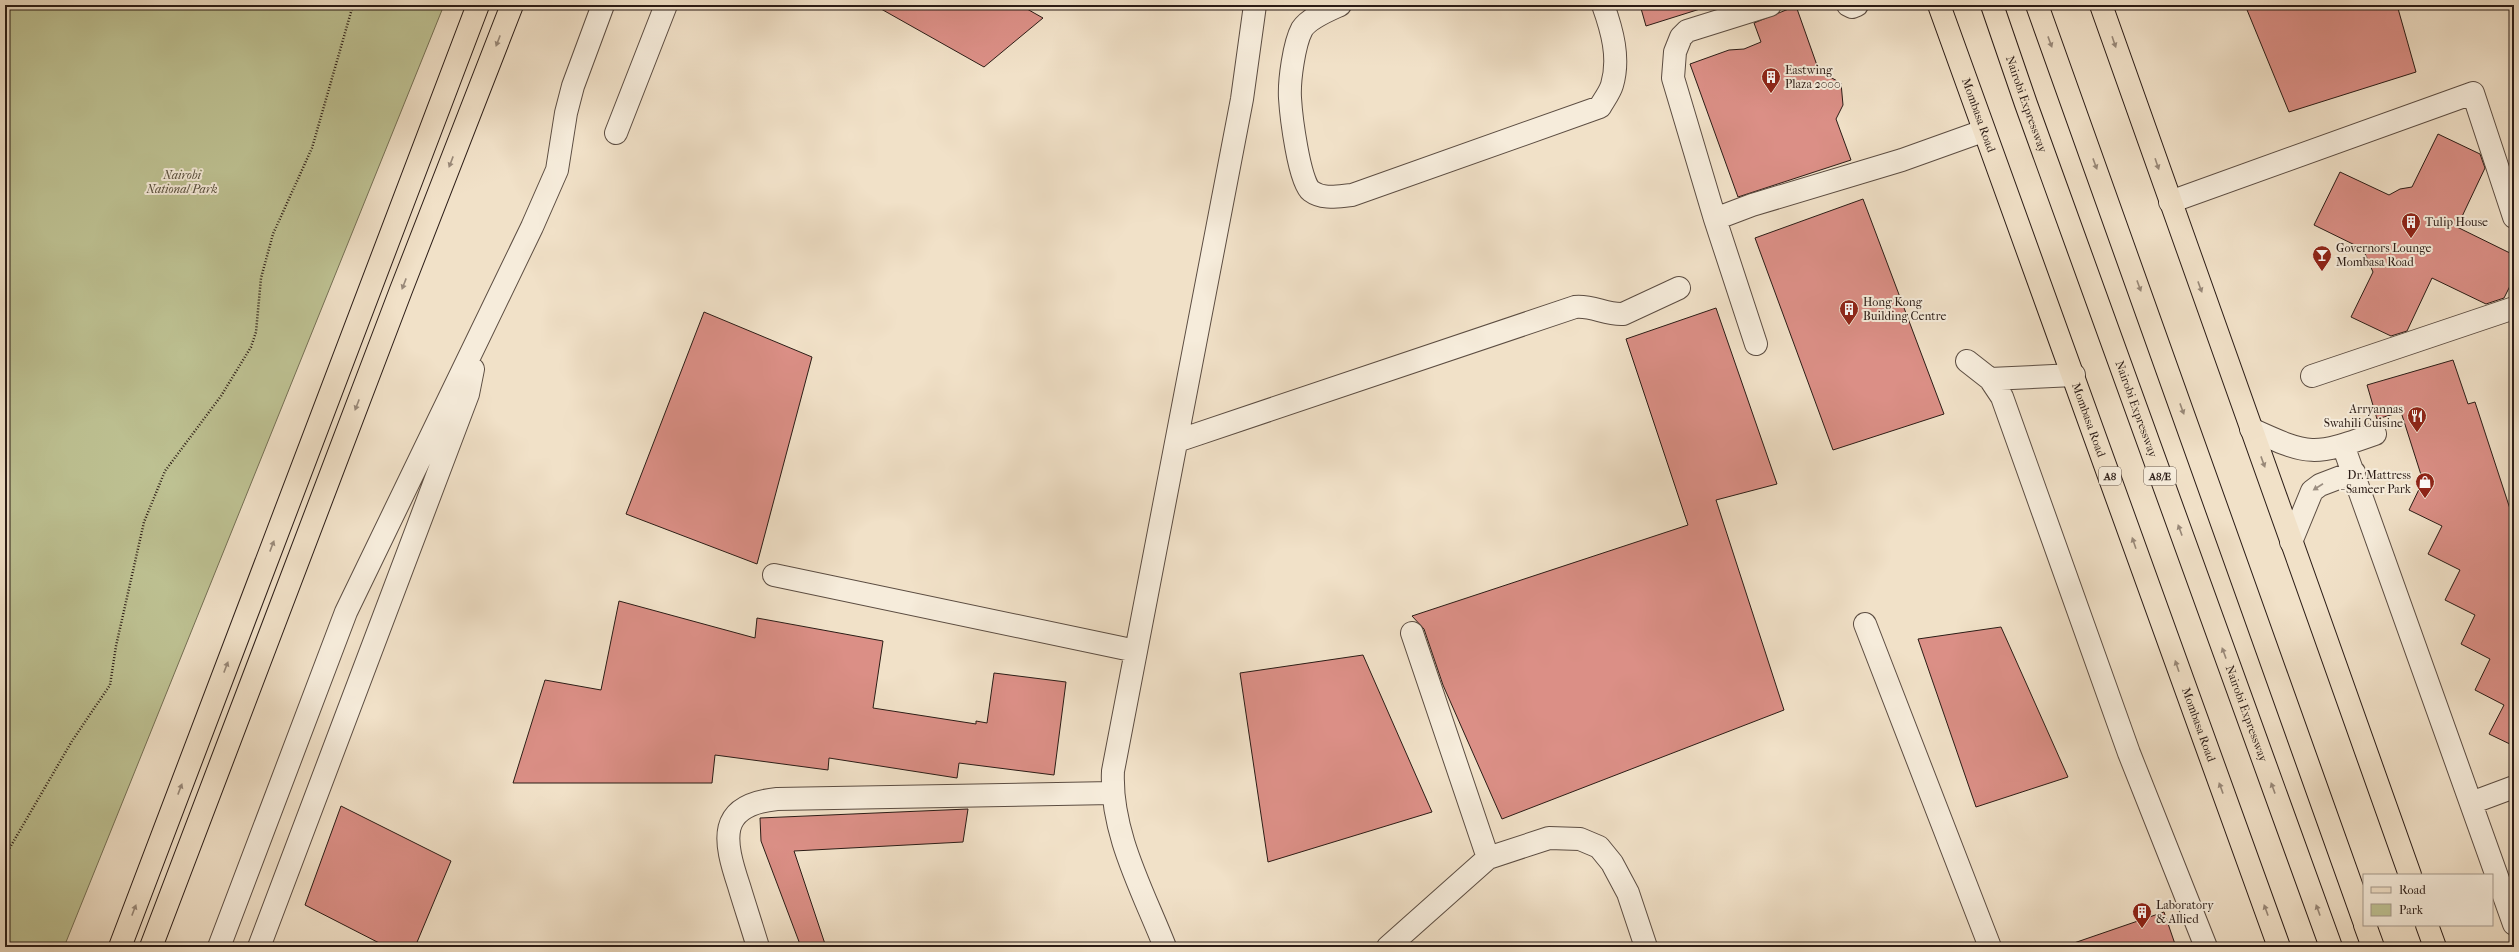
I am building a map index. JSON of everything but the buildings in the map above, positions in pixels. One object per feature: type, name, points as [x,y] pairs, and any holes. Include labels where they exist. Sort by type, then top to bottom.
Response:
[{"type":"main road","points":[[120,947],[478,5]]},
{"type":"main road","points":[[151,947],[398,297],[512,5]]},
{"type":"main road","name":"Mombasa Road","points":[[1939,5],[1983,131],[2074,375],[2279,947]]},
{"type":"main road","name":"Nairobi Expressway","points":[[1992,5],[2026,104],[2331,947]]},
{"type":"main road","points":[[2037,5],[2363,918]]},
{"type":"main road","points":[[2101,5],[2410,874]]},
{"type":"main road","points":[[2365,926],[2373,947]]},
{"type":"main road","points":[[2427,926],[2435,947]]},
{"type":"lane","points":[[219,947],[346,612],[532,227],[557,170],[566,113],[573,86],[603,5]]},
{"type":"lane","points":[[616,133],[666,5]]},
{"type":"lane","points":[[1165,947],[1120,834],[1112,793],[1113,771],[1242,99],[1255,5]]},
{"type":"lane","points":[[1340,5],[1324,12],[1303,28],[1296,51],[1290,97],[1296,146],[1305,184],[1311,191],[1322,197],[1352,195],[1600,107],[1612,86],[1615,62],[1613,33],[1603,5]]},
{"type":"lane","points":[[1756,344],[1714,219],[1673,78],[1675,52],[1681,37],[1687,31],[1770,5]]},
{"type":"lane","points":[[1848,5],[1852,7],[1857,5]]},
{"type":"lane","points":[[2170,202],[2473,93],[2514,217]]},
{"type":"lane","points":[[1714,219],[1760,202],[1902,160],[1983,131]]},
{"type":"lane","points":[[1177,440],[1575,307],[1584,306],[1614,315],[1623,314],[1679,288]]},
{"type":"lane","points":[[2312,376],[2514,308]]},
{"type":"lane","points":[[260,947],[468,394],[472,375],[473,350]]},
{"type":"lane","points":[[1967,361],[1990,379],[2002,397],[2129,753],[2206,947]]},
{"type":"lane","points":[[1990,379],[2074,375]]},
{"type":"lane","points":[[2251,429],[2304,451],[2319,451],[2343,445],[2375,434]]},
{"type":"lane","points":[[2343,445],[2354,472],[2514,924]]},
{"type":"lane","points":[[2291,542],[2312,491],[2320,485],[2354,472]]},
{"type":"lane","points":[[774,575],[1136,651]]},
{"type":"lane","points":[[1865,624],[1990,947]]},
{"type":"lane","points":[[1412,633],[1488,858]]},
{"type":"lane","points":[[2471,803],[2514,788]]},
{"type":"lane","points":[[758,947],[728,852],[727,834],[734,818],[749,805],[761,800],[777,799],[1112,793]]},
{"type":"lane","points":[[1388,947],[1488,858],[1549,838],[1580,840],[1598,847],[1612,863],[1628,893],[1646,947]]},
{"type":"path","points":[[5,856],[72,741],[110,685],[116,646],[142,529],[165,471],[221,396],[251,347],[256,332],[261,278],[272,234],[312,148],[353,5]]},
{"type":"green space","name":"Nairobi National Park","points":[[5,5],[444,5],[64,947],[5,947]]},
{"type":"place","name":"Eastwing Plaza 2000","points":[[1771,94]]},
{"type":"place","name":"Tulip House","points":[[2411,239]]},
{"type":"place","name":"Governors Lounge Mombasa Road","points":[[2322,272]]},
{"type":"place","name":"Hong Kong Building Centre","points":[[1849,326]]},
{"type":"place","name":"Arryannas Swahili Cuisine","points":[[2417,433]]},
{"type":"place","name":"Dr. Mattress - Sameer Park","points":[[2425,499]]},
{"type":"place","name":"Laboratory & Allied","points":[[2142,929]]}]
